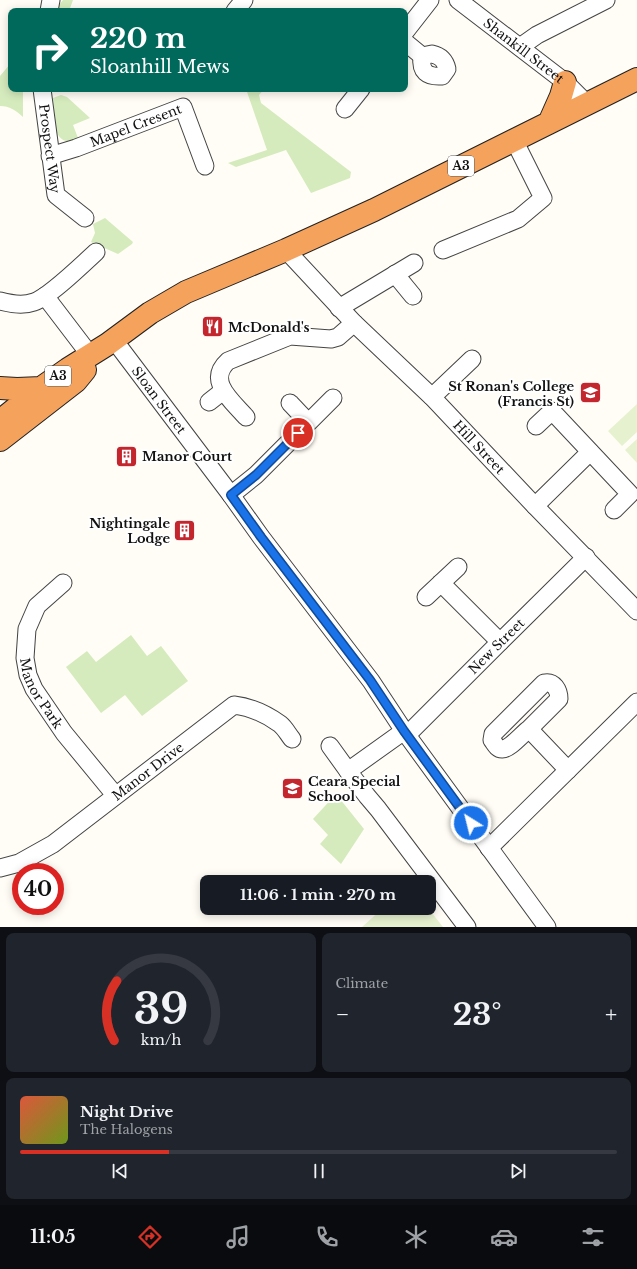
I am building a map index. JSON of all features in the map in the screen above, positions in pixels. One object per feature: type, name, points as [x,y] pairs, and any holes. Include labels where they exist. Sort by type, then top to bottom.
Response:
[{"type":"highway","name":"A3","points":[[0,421],[41,388],[90,354],[111,342],[150,313],[186,292],[286,250],[374,210],[637,79]]},
{"type":"highway","points":[[549,123],[561,96],[564,82]]},
{"type":"highway","name":"A3","points":[[0,440],[76,381],[111,342]]},
{"type":"highway","points":[[0,388],[41,388]]},
{"type":"street","points":[[237,8],[244,0]]},
{"type":"street","points":[[408,28],[430,0]]},
{"type":"street","name":"Shankill Street","points":[[458,0],[564,82],[587,104]]},
{"type":"street","points":[[520,47],[537,35],[606,0]]},
{"type":"street","points":[[408,44],[422,56]]},
{"type":"street","name":"Prospect Way","points":[[42,92],[56,195],[85,218]]},
{"type":"street","points":[[346,109],[359,92]]},
{"type":"street","name":"Mapel Cresent","points":[[50,156],[76,148],[184,107],[205,166]]},
{"type":"street","points":[[443,250],[518,219],[543,198],[514,140]]},
{"type":"street","name":"Hill Street","points":[[286,250],[354,323],[432,397],[535,506],[637,610]]},
{"type":"street","points":[[0,301],[20,304],[34,302],[45,296],[90,252]]},
{"type":"street","points":[[340,308],[414,263]]},
{"type":"street","points":[[395,274],[413,296]]},
{"type":"street","points":[[45,296],[90,354]]},
{"type":"street","points":[[246,417],[223,391],[219,381],[219,373],[222,366],[228,361],[290,336],[331,339],[338,337],[354,323]]},
{"type":"street","name":"Sloan Street","points":[[111,342],[231,495],[261,537],[370,680],[406,733],[547,927]]},
{"type":"street","points":[[432,397],[472,359]]},
{"type":"street","points":[[209,402],[223,391]]},
{"type":"street","points":[[231,495],[256,475],[333,398]]},
{"type":"street","points":[[290,402],[308,422]]},
{"type":"street","points":[[536,426],[552,411],[630,494],[614,510]]},
{"type":"street","points":[[535,506],[590,452]]},
{"type":"street","name":"New Street","points":[[406,733],[586,557]]},
{"type":"street","points":[[426,597],[458,567]]},
{"type":"street","name":"Manor Park","points":[[63,583],[38,606],[27,629],[25,658],[28,675],[34,690],[64,733],[115,796]]},
{"type":"street","points":[[441,583],[500,642]]},
{"type":"street","points":[[490,848],[637,702]]},
{"type":"street","name":"Manor Drive","points":[[0,868],[19,863],[53,844],[234,705],[246,706],[258,711],[281,725],[292,738]]},
{"type":"street","points":[[529,728],[568,770]]},
{"type":"street","points":[[348,771],[406,733]]},
{"type":"street","points":[[330,746],[467,927]]},
{"type":"green space","points":[[63,0],[73,0],[70,8],[58,8]]},
{"type":"green space","points":[[8,67],[8,92],[23,92],[23,117],[12,109],[0,106],[0,76]]},
{"type":"green space","points":[[247,92],[262,92],[259,95],[261,103],[351,172],[350,178],[311,193],[286,150],[236,167],[228,163],[267,150]]},
{"type":"green space","points":[[61,95],[67,97],[90,118],[73,125],[78,138],[70,141],[66,141],[61,138],[54,122],[53,98]]},
{"type":"green space","points":[[105,218],[133,242],[118,254],[91,242],[95,233],[93,224]]},
{"type":"green space","points":[[637,404],[637,432],[622,446],[608,431]]},
{"type":"green space","points":[[637,439],[637,463],[625,450]]},
{"type":"green space","points":[[131,635],[147,656],[161,646],[188,681],[142,716],[125,695],[101,713],[66,667],[87,651],[96,662]]},
{"type":"green space","points":[[336,794],[364,829],[341,864],[320,844],[328,835],[313,819]]},
{"type":"green space","points":[[375,915],[434,915],[443,927],[362,927]]},
{"type":"place","name":"McDonald's","points":[[213,327]]},
{"type":"place","name":"St Ronan's College (Francis St)","points":[[590,393]]},
{"type":"place","name":"Manor Court","points":[[126,456]]},
{"type":"place","name":"Nightingale Lodge","points":[[185,530]]},
{"type":"place","name":"Ceara Special School","points":[[293,788]]},
{"type":"route","points":[[298,433],[256,475],[231,495],[261,537],[370,680],[404,731],[471,823]]}]
